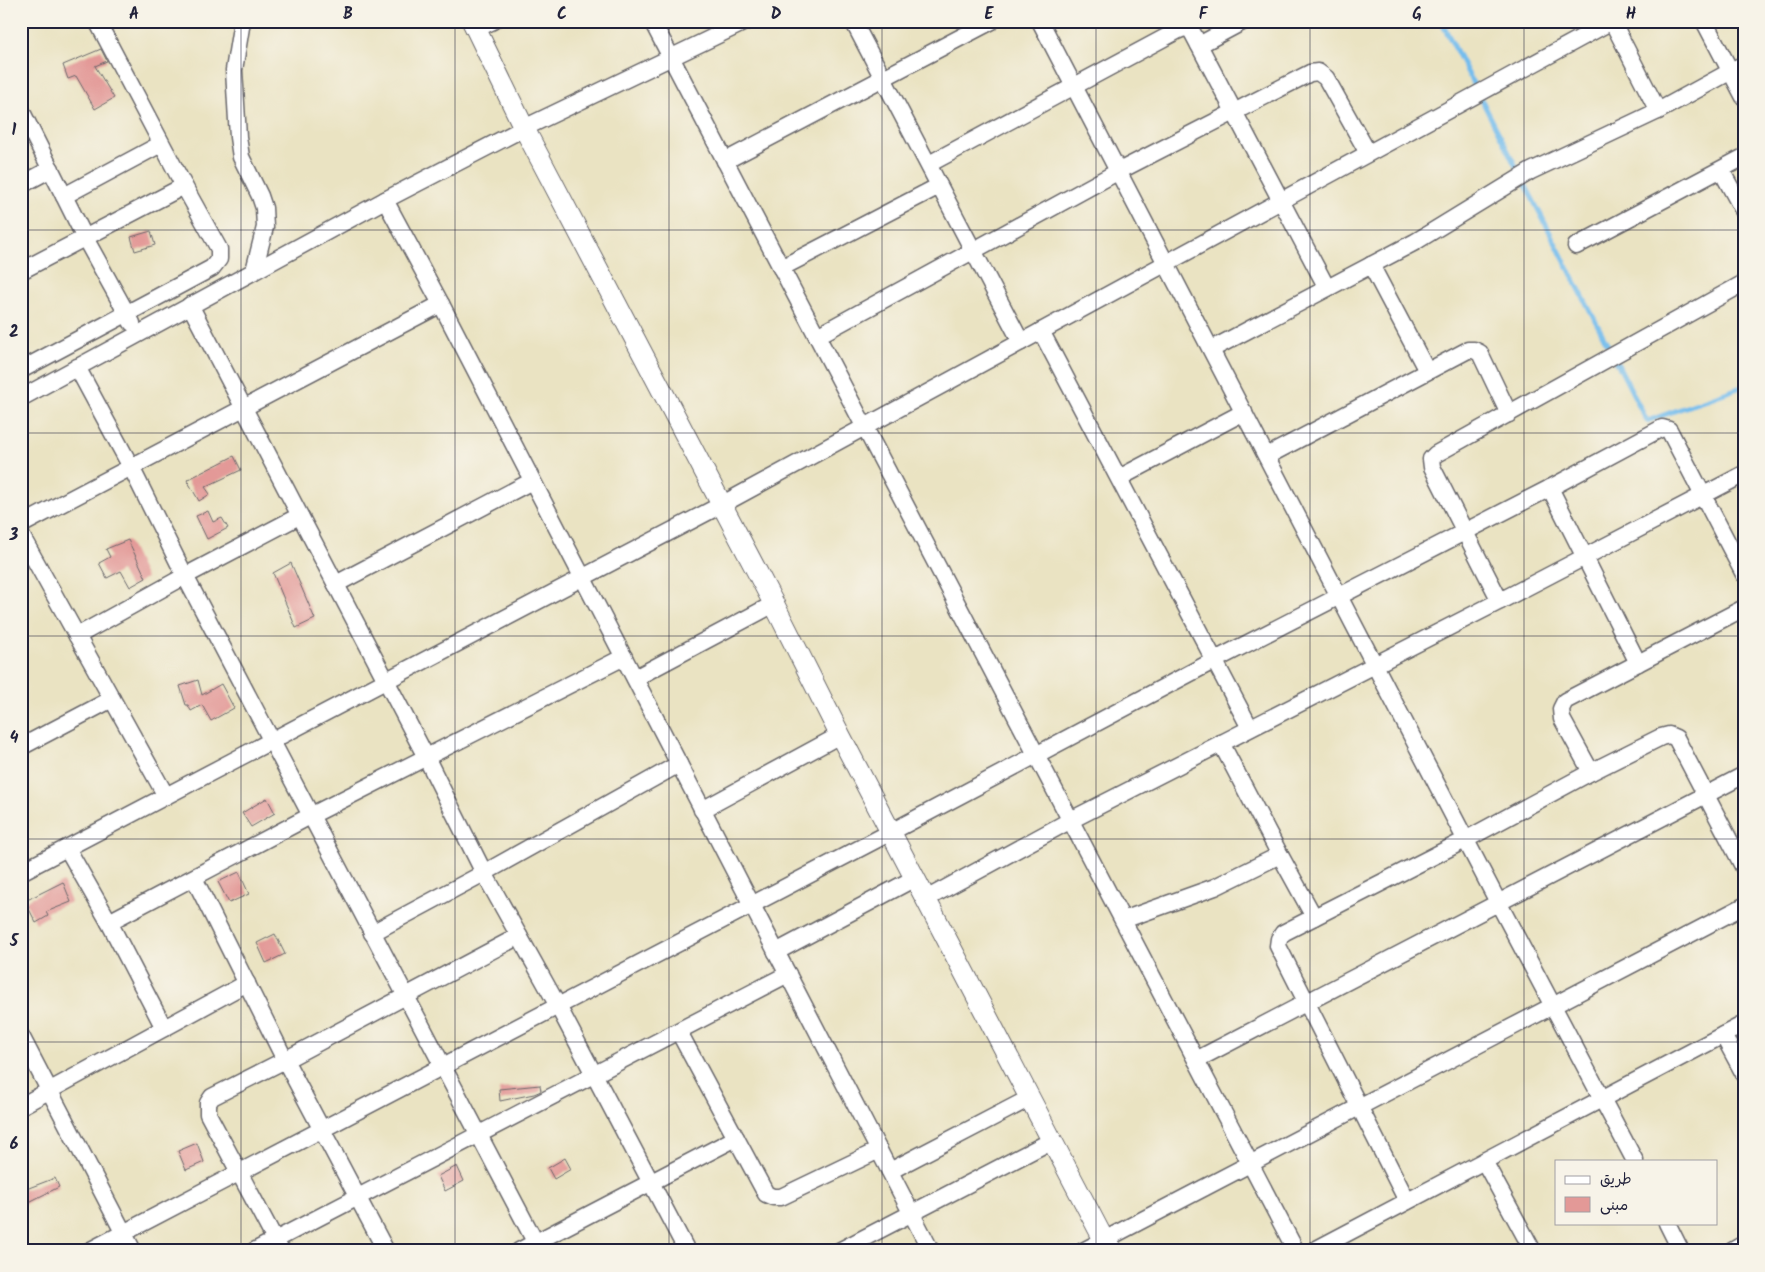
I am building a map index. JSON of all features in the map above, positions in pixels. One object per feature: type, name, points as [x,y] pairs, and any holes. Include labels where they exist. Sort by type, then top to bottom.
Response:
[{"type":"street","points":[[21,370],[212,268],[219,259],[219,248],[97,21]]},
{"type":"street","points":[[242,21],[234,70],[238,137],[241,157],[264,208],[265,227],[254,270]]},
{"type":"street","points":[[652,21],[1296,1251]]},
{"type":"street","points":[[21,398],[385,200],[524,128],[747,21]]},
{"type":"street","points":[[852,21],[929,164],[1021,342]]},
{"type":"street","points":[[725,161],[992,21]]},
{"type":"street","points":[[1040,21],[1499,904],[1603,1097],[1634,1160]]},
{"type":"street","points":[[1199,46],[1225,26],[1244,21]]},
{"type":"street","points":[[21,872],[721,505],[1612,21],[1658,111]]},
{"type":"street","points":[[1704,21],[1737,68],[1744,97]]},
{"type":"street","points":[[480,24],[524,128],[774,604],[840,735],[1030,1098],[1050,1141],[1108,1245]]},
{"type":"street","points":[[929,164],[1184,28],[1191,30],[1327,288]]},
{"type":"street","points":[[1212,349],[1415,242],[1531,171],[1658,111],[1737,68]]},
{"type":"street","points":[[817,336],[1119,171],[1310,73],[1318,72],[1326,78],[1368,153]]},
{"type":"street","points":[[21,110],[85,238],[138,334]]},
{"type":"street","points":[[64,196],[162,144]]},
{"type":"street","points":[[1576,246],[1744,157]]},
{"type":"street","points":[[21,185],[51,169]]},
{"type":"street","points":[[1721,170],[1744,212]]},
{"type":"street","points":[[21,271],[184,186]]},
{"type":"street","points":[[781,268],[939,186]]},
{"type":"street","points":[[385,200],[441,304],[931,1251]]},
{"type":"street","points":[[1371,265],[1427,371]]},
{"type":"street","points":[[1500,601],[1432,467],[1431,459],[1436,454],[1744,283]]},
{"type":"street","points":[[21,525],[441,304]]},
{"type":"street","points":[[190,305],[426,757],[484,873],[558,1006],[687,1251]]},
{"type":"street","points":[[1041,331],[1250,728]]},
{"type":"street","points":[[1267,456],[1468,350],[1480,353],[1509,414]]},
{"type":"street","points":[[77,367],[538,1247]]},
{"type":"street","points":[[1119,478],[1244,412]]},
{"type":"street","points":[[89,1251],[891,832],[1214,660],[1550,488],[1662,428],[1668,430],[1744,574]]},
{"type":"street","points":[[926,900],[1071,820],[1744,474]]},
{"type":"street","points":[[336,584],[532,481]]},
{"type":"street","points":[[1550,488],[1638,663]]},
{"type":"street","points":[[77,636],[299,516]]},
{"type":"street","points":[[21,535],[166,796]]},
{"type":"street","points":[[635,678],[774,604]]},
{"type":"street","points":[[1590,772],[1562,719],[1560,709],[1565,701],[1744,608]]},
{"type":"street","points":[[109,922],[312,815],[624,657]]},
{"type":"street","points":[[21,747],[112,699]]},
{"type":"street","points":[[1407,1201],[1278,946],[1282,933],[1466,839],[1590,772],[1669,734],[1676,738],[1744,868]]},
{"type":"street","points":[[702,810],[840,735]]},
{"type":"street","points":[[1221,743],[1314,916]]},
{"type":"street","points":[[372,933],[679,764]]},
{"type":"street","points":[[1196,1060],[1499,904],[1744,774]]},
{"type":"street","points":[[67,848],[109,922],[164,1028]]},
{"type":"street","points":[[1123,920],[1215,887],[1280,855]]},
{"type":"street","points":[[194,878],[285,1060],[386,1251]]},
{"type":"street","points":[[776,952],[915,878]]},
{"type":"street","points":[[1083,1251],[1108,1245],[1250,1164],[1358,1106],[1744,906]]},
{"type":"street","points":[[278,1245],[208,1114],[208,1103],[212,1097],[519,936]]},
{"type":"street","points":[[254,1251],[278,1245],[358,1196],[595,1076],[788,974]]},
{"type":"street","points":[[21,1106],[247,983]]},
{"type":"street","points":[[1313,1251],[1744,1024]]},
{"type":"street","points":[[679,1032],[766,1194],[773,1197],[781,1197],[879,1150]]},
{"type":"street","points":[[1723,1035],[1744,1074]]},
{"type":"street","points":[[21,1036],[133,1251]]},
{"type":"street","points":[[890,1171],[1030,1098]]},
{"type":"street","points":[[519,1251],[538,1247],[651,1183],[736,1138]]},
{"type":"street","points":[[839,1251],[1050,1141]]},
{"type":"street","points":[[1484,1161],[1533,1251]]},
{"type":"street","points":[[1668,1224],[1681,1251]]},
{"type":"street","points":[[1732,1251],[1744,1244]]},
{"type":"building","points":[[101,49],[107,61],[95,66],[114,98],[95,109],[76,76],[68,79],[63,65]]},
{"type":"building","points":[[151,231],[155,245],[135,251],[131,237]]},
{"type":"building","points":[[234,456],[241,470],[205,487],[210,494],[199,501],[187,480]]},
{"type":"building","points":[[208,511],[213,522],[222,518],[228,528],[207,539],[196,516]]},
{"type":"building","points":[[128,540],[146,578],[130,587],[121,571],[107,578],[99,563],[110,557],[106,549]]},
{"type":"building","points":[[291,563],[315,619],[296,628],[273,573]]},
{"type":"building","points":[[198,680],[202,695],[221,684],[234,708],[211,721],[202,705],[191,711],[188,705],[186,705],[180,686]]},
{"type":"building","points":[[267,798],[275,813],[251,827],[242,813]]},
{"type":"building","points":[[239,872],[249,894],[229,903],[218,882]]},
{"type":"building","points":[[63,882],[71,902],[46,912],[48,916],[36,923],[25,901]]},
{"type":"building","points":[[275,934],[285,954],[266,963],[257,943]]},
{"type":"building","points":[[540,1085],[541,1091],[534,1094],[500,1101],[499,1089]]},
{"type":"building","points":[[197,1143],[204,1162],[186,1170],[178,1151]]},
{"type":"building","points":[[565,1158],[571,1169],[554,1179],[548,1168]]},
{"type":"building","points":[[457,1166],[464,1181],[445,1191],[438,1176]]},
{"type":"building","points":[[55,1178],[59,1187],[21,1206],[21,1191]]},
{"type":"waterway","points":[[1441,21],[1647,421],[1744,386]]}]
